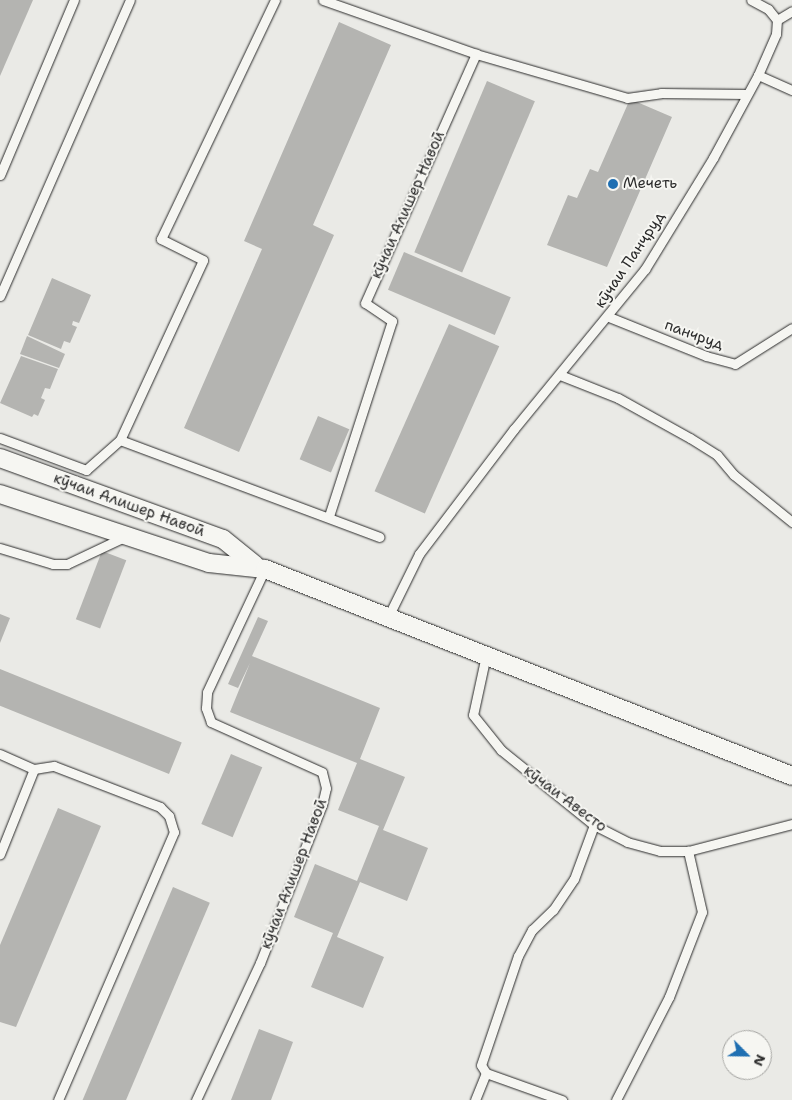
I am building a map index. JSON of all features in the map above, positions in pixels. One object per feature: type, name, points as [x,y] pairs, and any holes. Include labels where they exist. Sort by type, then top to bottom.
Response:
[{"type":"street","name":"кӯчаи Алишер Навоӣ","points":[[0,458],[223,539],[260,567]]},
{"type":"street","name":"кӯчаи Алишер Навоӣ","points":[[0,494],[124,537],[209,563],[260,567]]},
{"type":"street","points":[[260,567],[792,776]]},
{"type":"lane","points":[[0,174],[74,0]]},
{"type":"lane","points":[[0,296],[130,0]]},
{"type":"lane","name":"кӯчаи Алишер Навоӣ","points":[[0,438],[86,470],[120,440],[203,260],[161,239],[274,0]]},
{"type":"lane","points":[[323,0],[476,54],[627,98],[661,93],[746,94]]},
{"type":"lane","points":[[752,0],[768,9],[777,20],[792,10]]},
{"type":"lane","name":"кӯчаи Панҷруд","points":[[388,616],[419,554],[609,317],[645,269],[713,158],[758,75],[776,34],[777,20]]},
{"type":"lane","name":"кӯчаи Алишер Навоӣ","points":[[329,516],[392,321],[365,303],[476,54]]},
{"type":"lane","points":[[758,75],[792,90]]},
{"type":"lane","name":"панчруд","points":[[609,317],[706,356],[735,364],[792,328]]},
{"type":"lane","points":[[560,376],[618,398],[690,438],[717,456],[734,476],[792,522]]},
{"type":"lane","points":[[120,440],[329,516],[379,538]]},
{"type":"lane","points":[[0,548],[53,564],[67,564],[124,537]]},
{"type":"lane","name":"кӯчаи Алишер Навоӣ","points":[[196,1100],[260,963],[322,805],[326,788],[322,772],[211,722],[206,708],[207,692],[260,567]]},
{"type":"lane","name":"кӯчаи Авесто","points":[[486,655],[473,715],[501,750],[594,825],[660,851],[688,851],[790,828],[792,824]]},
{"type":"lane","points":[[0,754],[34,769],[54,766],[160,807],[169,816],[174,832],[58,1100]]},
{"type":"lane","points":[[0,854],[34,769]]},
{"type":"lane","points":[[562,1100],[486,1073],[481,1065],[518,956],[532,930],[553,910],[574,878],[594,825]]},
{"type":"lane","points":[[616,1100],[669,997],[702,912],[688,851]]},
{"type":"lane","points":[[475,1100],[486,1073]]},
{"type":"building","points":[[0,0],[33,0],[0,76]]},
{"type":"building","points":[[339,22],[391,45],[313,225],[334,235],[239,452],[184,428],[262,249],[244,241]]},
{"type":"building","points":[[487,81],[535,101],[462,273],[414,252]]},
{"type":"building","name":"Мечеть","points":[[630,99],[672,117],[607,267],[547,245],[568,195],[577,198],[590,169],[598,172]]},
{"type":"building","points":[[404,252],[511,297],[495,335],[388,290]]},
{"type":"building","points":[[52,278],[91,295],[79,323],[73,321],[72,325],[77,327],[70,343],[64,341],[61,349],[28,335]]},
{"type":"building","points":[[449,324],[499,346],[425,514],[375,491]]},
{"type":"building","points":[[27,336],[65,354],[59,368],[20,354]]},
{"type":"building","points":[[21,356],[58,369],[50,389],[45,388],[41,398],[45,400],[38,416],[34,414],[32,417],[0,403]]},
{"type":"building","points":[[318,416],[349,429],[331,473],[300,459]]},
{"type":"building","points":[[102,551],[126,560],[100,628],[76,619]]},
{"type":"building","points":[[0,614],[10,618],[0,643]]},
{"type":"building","points":[[258,617],[268,621],[252,656],[380,708],[360,759],[405,777],[383,830],[428,848],[407,901],[360,882],[337,937],[384,957],[363,1008],[311,987],[333,933],[294,917],[315,864],[357,881],[379,826],[338,810],[357,763],[230,712],[250,663],[238,688],[228,684]]},
{"type":"building","points":[[0,669],[182,742],[169,774],[0,706]]},
{"type":"building","points":[[231,754],[262,767],[233,837],[201,824]]},
{"type":"building","points":[[58,808],[101,826],[16,1027],[0,1022],[0,945]]},
{"type":"building","points":[[173,887],[210,903],[126,1100],[83,1100]]},
{"type":"building","points":[[259,1029],[293,1042],[271,1100],[231,1100]]},
{"type":"place","name":"Мечеть","points":[[613,184]]}]
